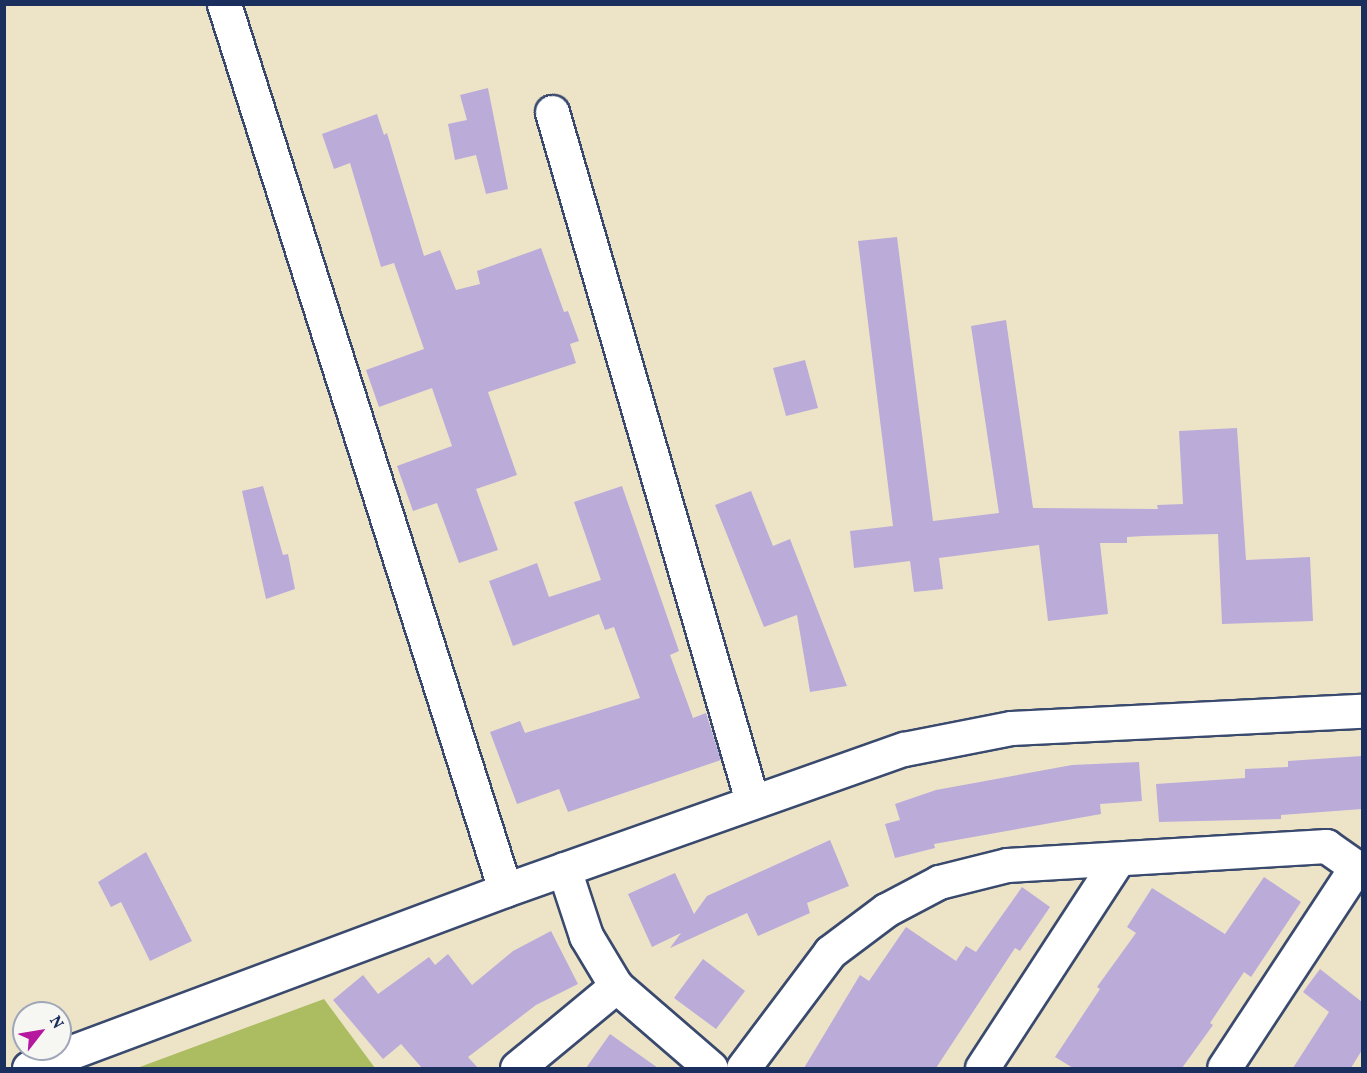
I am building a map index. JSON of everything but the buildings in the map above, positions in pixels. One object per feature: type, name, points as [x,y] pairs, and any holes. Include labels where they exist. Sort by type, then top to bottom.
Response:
[{"type":"street","points":[[224,4],[505,890]]},
{"type":"street","points":[[552,112],[752,801]]},
{"type":"street","points":[[28,1068],[505,890],[904,748],[1011,728],[1362,711]]},
{"type":"street","points":[[743,1068],[830,952],[886,910],[939,882],[1007,865],[1326,846],[1356,867],[1224,1068]]},
{"type":"street","points":[[982,1068],[1118,859]]},
{"type":"street","points":[[564,869],[586,936],[616,986],[711,1068]]},
{"type":"street","points":[[517,1068],[616,986]]},
{"type":"green space","points":[[324,999],[375,1068],[137,1068]]}]
